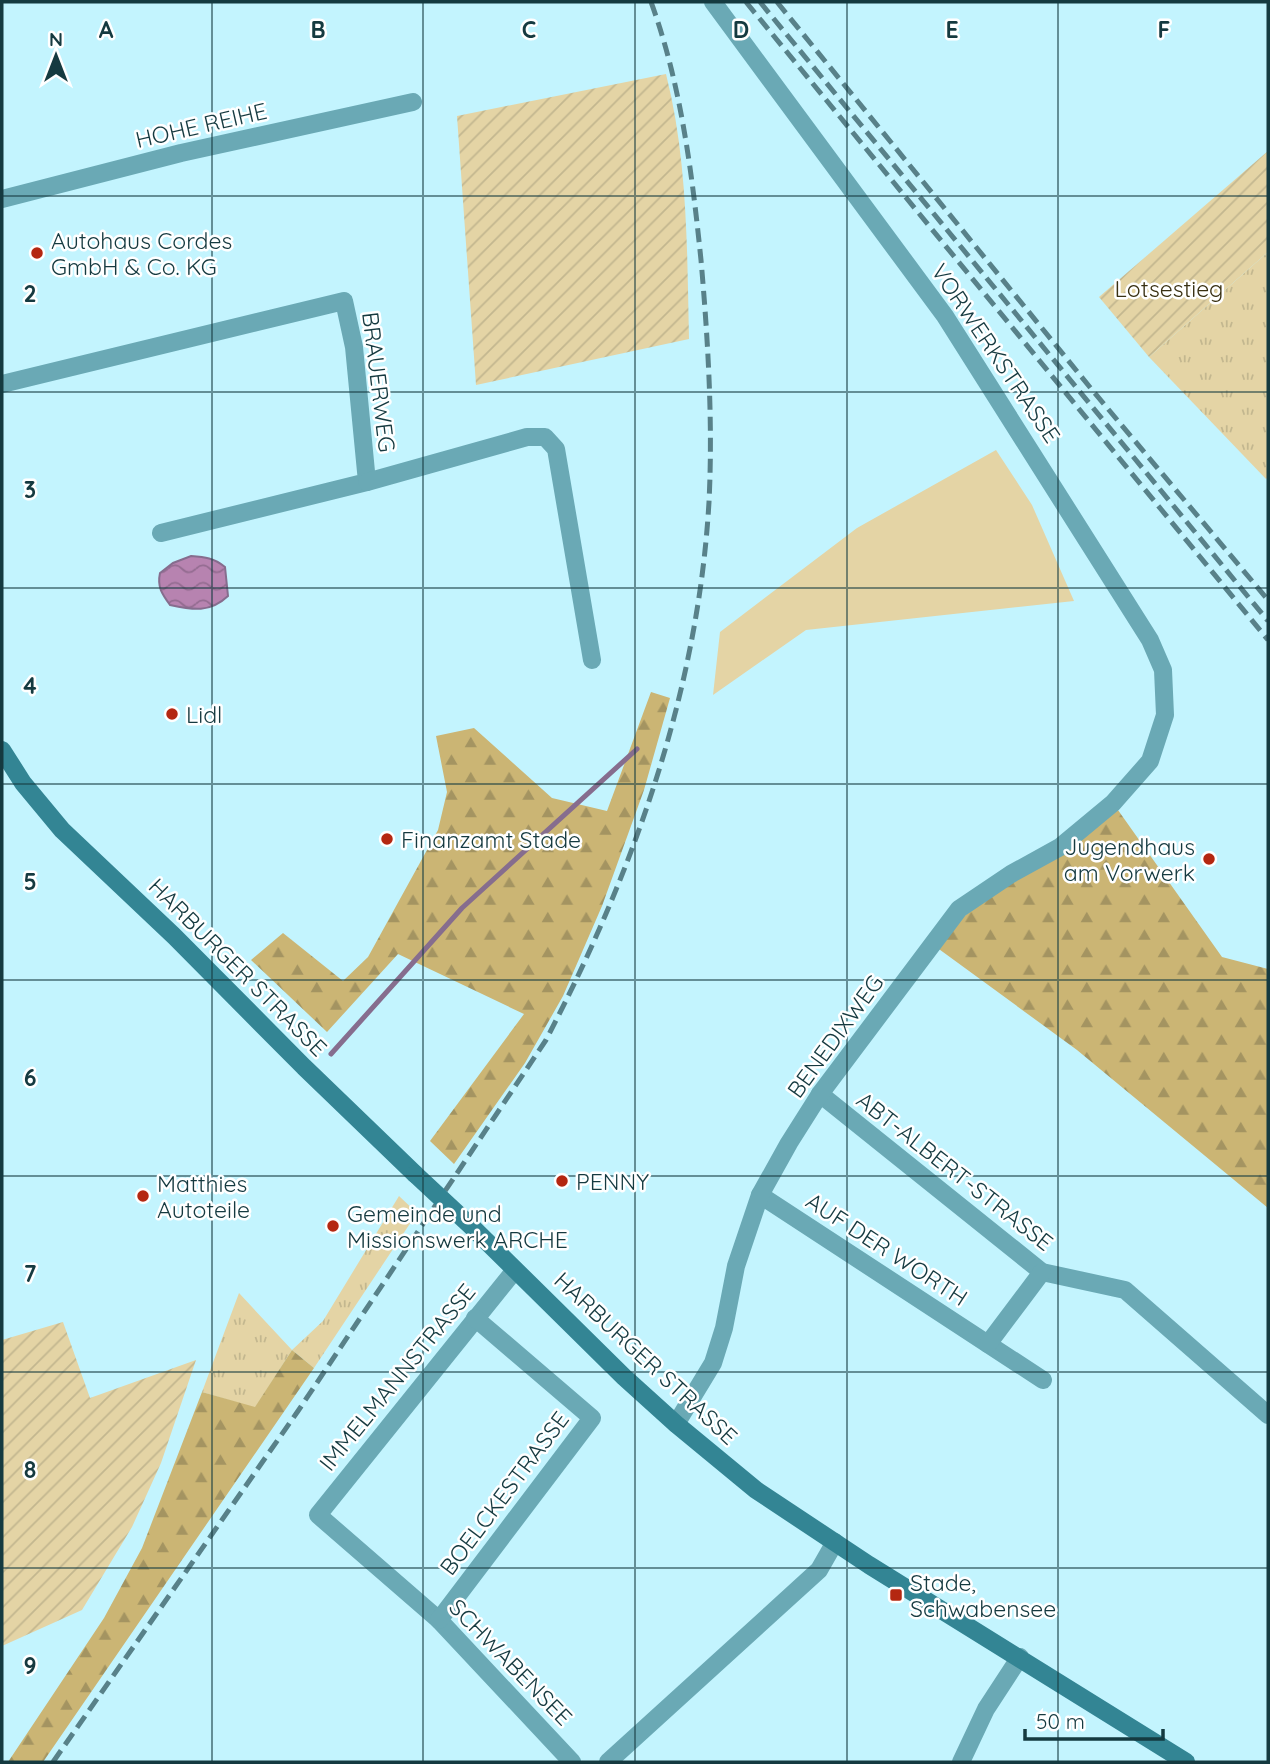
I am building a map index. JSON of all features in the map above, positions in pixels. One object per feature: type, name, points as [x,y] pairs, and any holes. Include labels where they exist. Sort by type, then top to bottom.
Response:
[{"type":"main road","name":"HARBURGER STRASSE","points":[[2,750],[23,783],[62,830],[676,1424],[756,1490],[1186,1762]]},
{"type":"street","name":"VORWERKSTRASSE","points":[[713,2],[945,316],[1150,640],[1163,670],[1165,716],[1150,761]]},
{"type":"street","name":"HOHE REIHE","points":[[2,199],[181,153],[412,102]]},
{"type":"street","name":"BRAUERWEG","points":[[2,384],[344,301],[354,347],[367,482],[161,533]]},
{"type":"street","points":[[367,482],[527,437],[545,437],[556,449],[567,526],[592,660]]},
{"type":"street","name":"BENEDIXWEG","points":[[676,1424],[713,1363],[724,1328],[736,1266],[760,1195],[820,1094],[959,909],[1011,874],[1060,847],[1113,803],[1150,761]]},
{"type":"street","name":"ABT-ALBERT-STRASSE","points":[[820,1094],[1042,1272],[1125,1290],[1268,1415]]},
{"type":"street","name":"AUF DER WORTH","points":[[760,1195],[1043,1380]]},
{"type":"street","name":"IMMELMANNSTRASSE","points":[[318,1516],[515,1270]]},
{"type":"street","points":[[988,1344],[1042,1272]]},
{"type":"street","name":"BOELCKESTRASSE","points":[[439,1620],[592,1418],[475,1318]]},
{"type":"street","name":"SCHWABENSEE","points":[[318,1516],[439,1620],[572,1762]]},
{"type":"street","points":[[608,1762],[819,1570],[835,1542]]},
{"type":"street","points":[[961,1762],[986,1709],[1020,1657]]},
{"type":"green space","points":[[666,74],[679,140],[682,173],[687,239],[689,339],[476,385],[457,116]]},
{"type":"green space","name":"Lotsestieg","points":[[1268,151],[1268,252],[1149,357],[1099,297]]},
{"type":"green space","points":[[1268,252],[1268,477],[1266,479],[1149,357]]},
{"type":"green space","points":[[996,450],[1032,505],[1074,601],[806,630],[713,695],[720,632],[857,528]]},
{"type":"green space","points":[[651,692],[670,698],[644,790],[602,906],[563,996],[525,1063],[454,1164],[430,1141],[524,1014],[398,954],[327,1032],[251,960],[283,933],[343,981],[368,957],[438,830],[447,792],[436,736],[474,728],[552,798],[607,811]]},
{"type":"green space","points":[[1113,803],[1222,957],[1268,969],[1268,1208],[1077,1050],[932,944],[938,936]]},
{"type":"green space","points":[[399,1196],[417,1213],[314,1368],[292,1350],[323,1321]]},
{"type":"green space","points":[[239,1293],[292,1350],[255,1408],[202,1392]]},
{"type":"green space","points":[[63,1322],[90,1398],[196,1360],[161,1463],[132,1527],[82,1610],[2,1646],[2,1340]]},
{"type":"green space","points":[[292,1350],[314,1368],[43,1762],[8,1762],[104,1618],[142,1548],[202,1392],[255,1407]]},
{"type":"water","points":[[191,556],[209,558],[225,567],[228,596],[208,608],[170,605],[160,586],[160,573],[173,563]]},
{"type":"waterway","points":[[331,1054],[462,908],[637,749]]},
{"type":"railway","points":[[53,1762],[298,1411],[546,1040],[607,912],[656,780],[676,712],[691,643],[709,502],[710,442],[706,320],[694,195],[678,97],[651,2]]},
{"type":"railway","points":[[746,2],[1268,640]]},
{"type":"railway","points":[[760,2],[1268,621]]},
{"type":"railway","points":[[777,2],[1093,391],[1268,600]]},
{"type":"place","name":"Autohaus Cordes GmbH & Co. KG","points":[[37,253]]},
{"type":"place","name":"Lidl","points":[[172,714]]},
{"type":"place","name":"Finanzamt Stade","points":[[387,839]]},
{"type":"place","name":"Jugendhaus am Vorwerk","points":[[1209,859]]},
{"type":"place","name":"PENNY","points":[[562,1181]]},
{"type":"place","name":"Matthies Autoteile","points":[[143,1196]]},
{"type":"place","name":"Gemeinde und Missionswerk ARCHE","points":[[333,1226]]},
{"type":"place","name":"Stade, Schwabensee","points":[[896,1595]]}]
